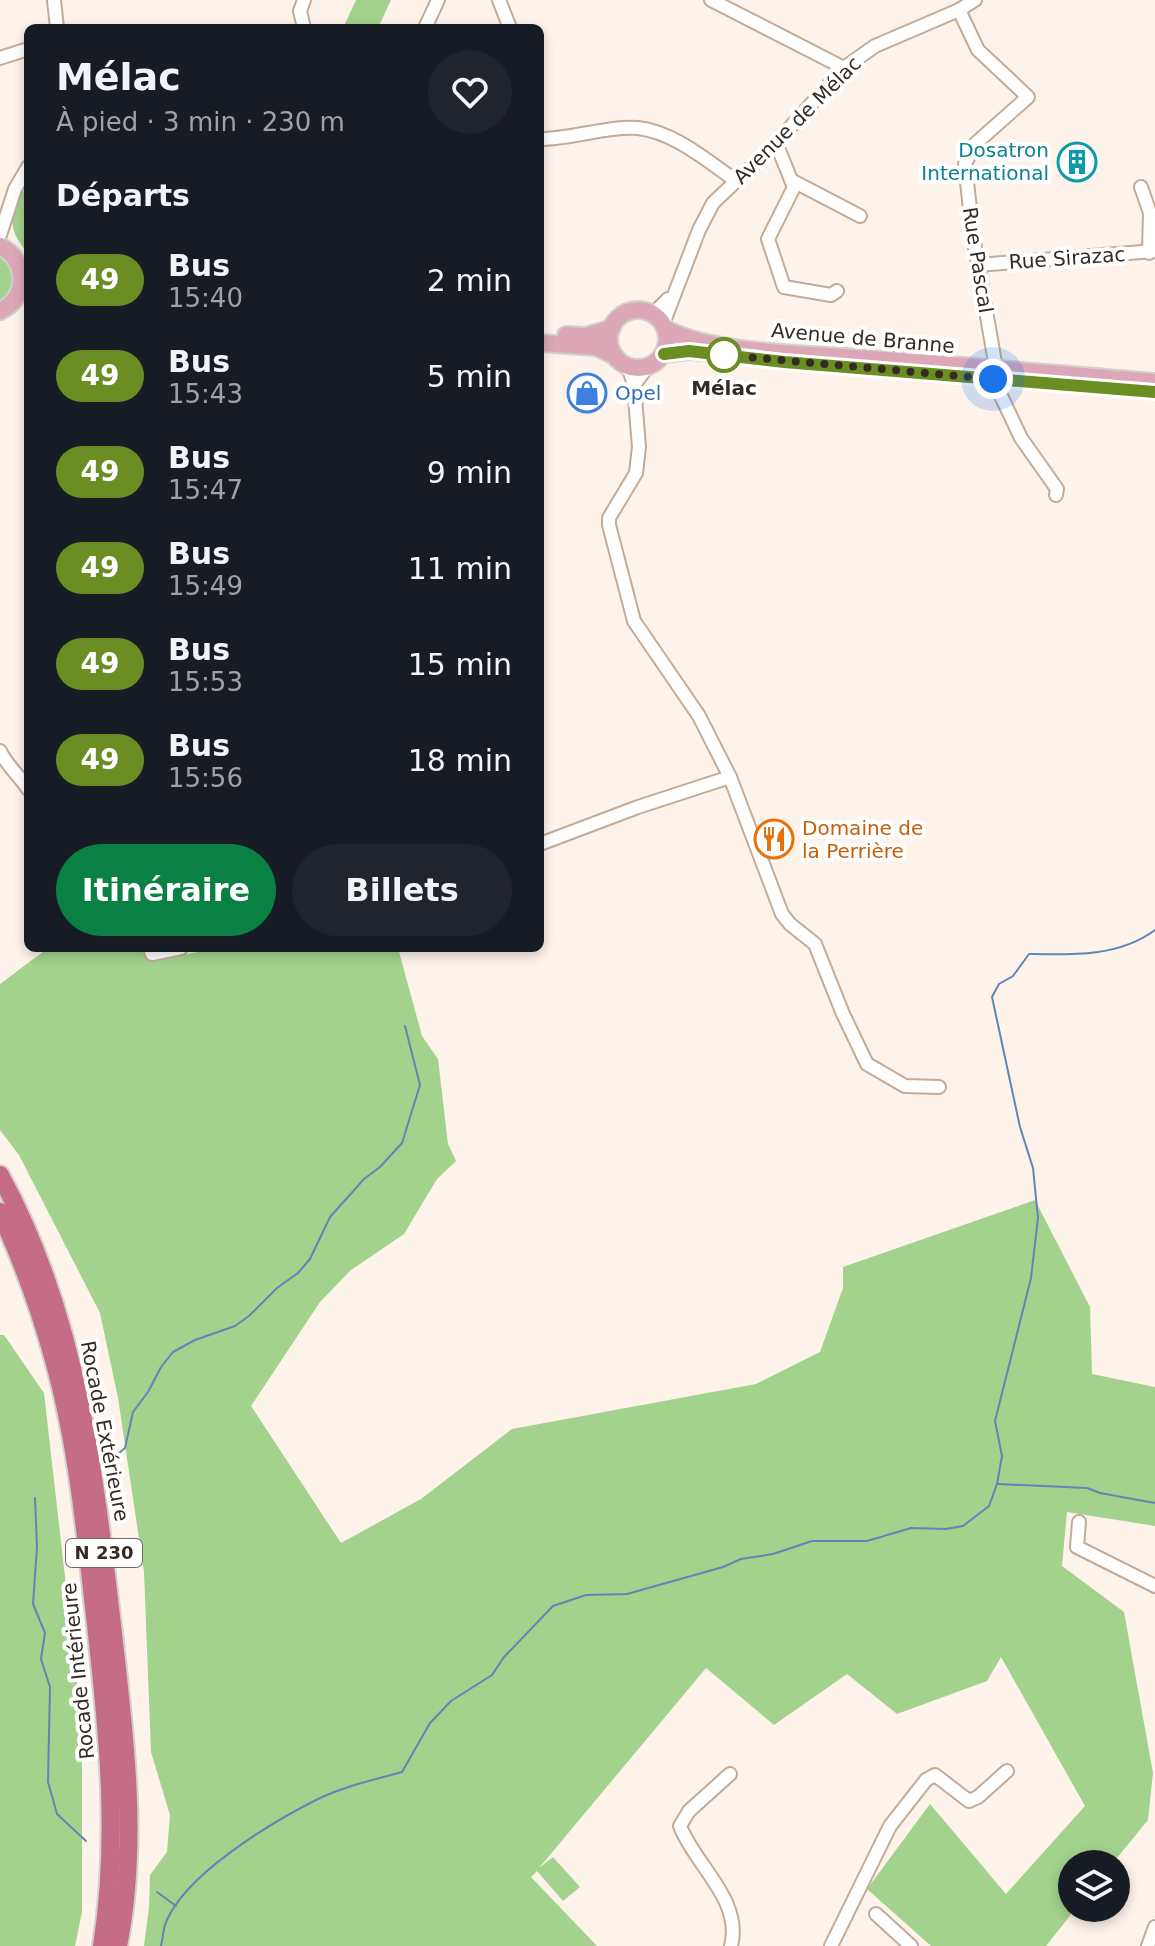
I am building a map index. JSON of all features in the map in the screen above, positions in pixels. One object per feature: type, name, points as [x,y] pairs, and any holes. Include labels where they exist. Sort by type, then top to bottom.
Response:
[{"type":"highway","name":"Rocade Extérieure","points":[[0,1175],[35,1248],[67,1344],[99,1510],[125,1752],[128,1814],[126,1883],[118,1946]]},
{"type":"highway","name":"Rocade Intérieure","points":[[0,1212],[21,1258],[55,1363],[71,1439],[86,1539],[104,1690],[111,1795],[110,1880],[102,1946]]},
{"type":"main road","points":[[0,246],[23,266],[22,282],[14,303]]},
{"type":"main road","points":[[544,343],[596,347],[618,359],[639,368],[648,366],[664,354],[667,337],[661,322],[634,310],[617,320],[609,338],[618,359]]},
{"type":"main road","name":"Avenue de Branne","points":[[661,322],[680,336],[711,344],[1155,392]]},
{"type":"main road","points":[[544,333],[586,336],[612,328]]},
{"type":"main road","name":"Avenue de Branne","points":[[664,354],[689,351],[784,362],[1155,382]]},
{"type":"street","points":[[54,0],[57,24]]},
{"type":"street","points":[[303,24],[300,11],[304,0]]},
{"type":"street","points":[[427,24],[438,0]]},
{"type":"street","points":[[499,0],[508,24]]},
{"type":"street","points":[[711,0],[844,68]]},
{"type":"street","name":"Avenue de Mélac","points":[[661,322],[713,203],[776,143],[844,68],[875,46],[975,0]]},
{"type":"street","name":"Rue Pascal","points":[[959,10],[978,50],[1028,97],[975,144],[965,164],[967,194],[995,374],[1021,438],[1057,489],[1056,495]]},
{"type":"street","points":[[0,58],[24,50]]},
{"type":"street","points":[[544,139],[638,128],[659,133],[684,146],[735,180]]},
{"type":"street","points":[[776,143],[794,187],[768,239],[784,287],[831,295],[837,291]]},
{"type":"street","points":[[0,235],[15,189],[24,174]]},
{"type":"street","points":[[791,180],[860,216]]},
{"type":"street","points":[[1141,187],[1150,213],[1152,252]]},
{"type":"street","name":"Rue Sirazac","points":[[978,265],[1152,252]]},
{"type":"street","points":[[618,359],[630,372],[634,385],[639,447],[636,473],[609,518],[609,525],[634,621],[699,716],[730,777],[782,914],[815,944],[867,1064],[905,1086],[939,1087]]},
{"type":"street","points":[[634,385],[648,366]]},
{"type":"street","points":[[0,751],[6,763],[24,783]]},
{"type":"street","points":[[544,842],[730,777]]},
{"type":"street","points":[[1079,1522],[1077,1547],[1155,1586]]},
{"type":"street","points":[[831,1946],[890,1826],[926,1780],[935,1775],[969,1801],[978,1797],[1007,1771]]},
{"type":"street","points":[[730,1774],[689,1811],[680,1826],[686,1843],[712,1878],[730,1910],[731,1946]]},
{"type":"street","points":[[876,1914],[911,1946]]},
{"type":"street","points":[[1148,1946],[1155,1929]]},
{"type":"green space","points":[[356,0],[391,0],[380,24],[345,24]]},
{"type":"green space","points":[[20,191],[24,191],[24,248],[12,224]]},
{"type":"green space","points":[[0,253],[15,271],[14,290],[0,305]]},
{"type":"green space","points":[[43,952],[145,952],[149,962],[198,952],[399,952],[422,1036],[438,1059],[448,1144],[456,1161],[437,1179],[404,1234],[351,1270],[320,1302],[251,1406],[341,1543],[421,1499],[512,1429],[756,1384],[820,1352],[843,1288],[843,1267],[1035,1200],[1090,1307],[1092,1374],[1155,1387],[1155,1526],[1067,1512],[1062,1566],[1124,1612],[1153,1773],[1148,1820],[1123,1850],[1058,1850],[1058,1922],[1065,1922],[1046,1946],[931,1946],[867,1889],[930,1804],[1006,1894],[1085,1806],[1001,1657],[987,1681],[897,1714],[847,1674],[774,1725],[706,1668],[539,1868],[553,1857],[580,1887],[563,1901],[537,1871],[531,1877],[597,1946],[144,1946],[150,1875],[167,1852],[170,1815],[151,1752],[144,1572],[118,1398],[100,1313],[19,1155],[0,1130],[0,984]]},
{"type":"green space","points":[[0,1335],[4,1335],[44,1393],[82,1726],[82,1912],[75,1946],[0,1946]]},
{"type":"waterway","points":[[161,1946],[165,1925],[176,1904],[191,1886],[231,1852],[324,1796],[402,1772],[430,1723],[451,1701],[492,1675],[504,1657],[553,1606],[586,1595],[627,1594],[812,1541],[867,1541],[911,1528],[963,1526],[989,1506],[1002,1456],[995,1421],[1031,1278],[1038,1218],[1033,1168],[1020,1127],[992,997],[999,984],[1013,976],[1029,954],[1078,954],[1110,950],[1141,939],[1155,930]]},
{"type":"waterway","points":[[119,1453],[125,1448],[133,1412],[173,1352],[195,1340],[235,1326],[298,1273],[310,1259],[330,1217],[402,1143],[420,1085],[405,1026]]},
{"type":"waterway","points":[[998,1484],[1087,1488],[1155,1503]]},
{"type":"waterway","points":[[35,1498],[37,1547],[33,1604],[45,1633],[41,1659],[50,1687],[48,1782],[57,1814],[86,1841]]},
{"type":"waterway","points":[[157,1892],[176,1906]]},
{"type":"bus line","name":"49","points":[[664,354],[689,351],[784,362],[1155,392]]},
{"type":"place","name":"Dosatron International","points":[[1077,162]]},
{"type":"place","name":"Mélac","points":[[724,355]]},
{"type":"place","name":"Opel","points":[[587,393]]},
{"type":"place","name":"Domaine de la Perrière","points":[[774,839]]},
{"type":"route","points":[[724,355],[993,379]]}]
